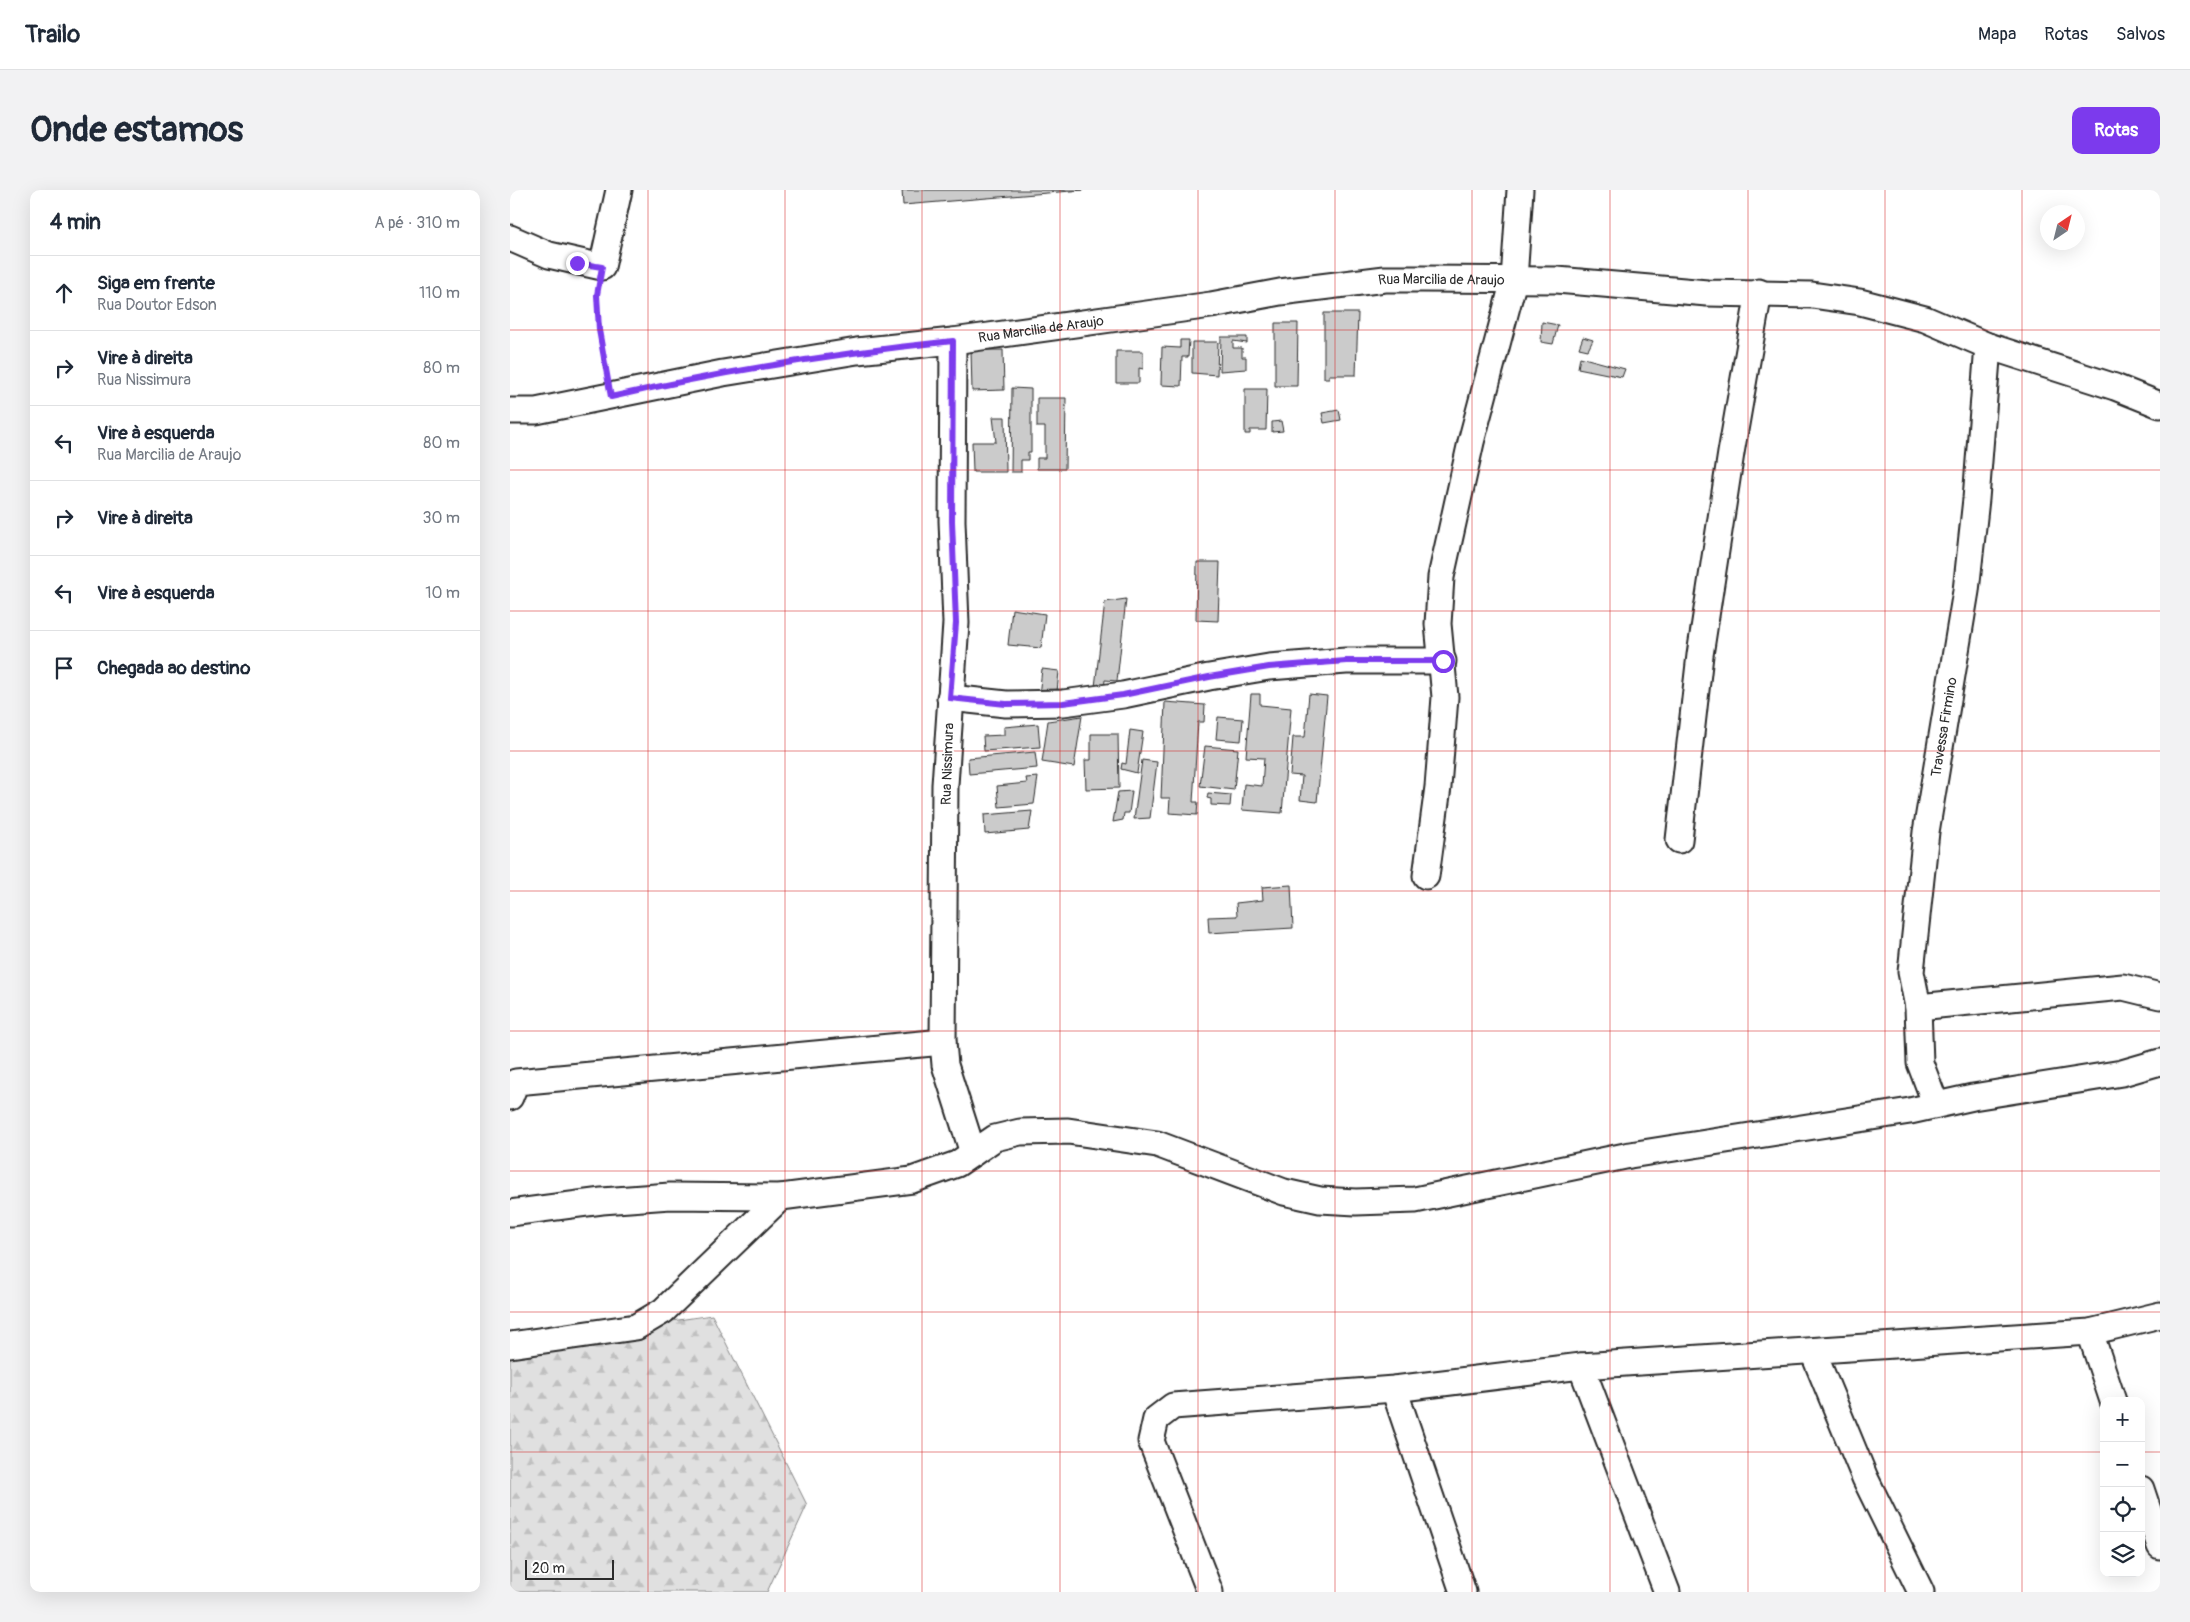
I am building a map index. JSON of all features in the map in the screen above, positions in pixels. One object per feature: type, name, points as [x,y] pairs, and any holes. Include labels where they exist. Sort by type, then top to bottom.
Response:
[{"type":"street","points":[[510,238],[549,255],[602,267],[619,190]]},
{"type":"street","points":[[1426,876],[1441,746],[1444,697],[1443,661],[1438,624],[1441,577],[1469,451],[1506,302],[1514,280],[1520,190]]},
{"type":"street","name":"Rua Marcilia de Araujo","points":[[510,411],[536,412],[723,373],[857,351],[953,341],[1210,305],[1280,292],[1385,279],[1576,281],[1707,293],[1758,292],[1812,295],[1860,302],[1925,320],[1988,346],[2114,387],[2160,405]]},
{"type":"street","points":[[1679,840],[1702,646],[1731,453],[1758,292]]},
{"type":"street","name":"Rua Nissimura","points":[[953,341],[952,521],[956,623],[946,785],[943,1042],[946,1065],[973,1153]]},
{"type":"street","name":"Travessa Firmino","points":[[1936,1106],[1920,1063],[1918,1007],[1911,972],[1926,832],[1966,591],[1976,499],[1988,346]]},
{"type":"street","points":[[950,698],[1006,704],[1063,703],[1123,695],[1269,667],[1346,661],[1443,661]]},
{"type":"street","points":[[1918,1007],[2123,988],[2160,996]]},
{"type":"street","points":[[510,1097],[516,1082],[943,1042]]},
{"type":"street","points":[[510,1213],[602,1201],[670,1196],[780,1197],[912,1180],[957,1164],[995,1138],[1020,1132],[1068,1132],[1157,1144],[1284,1192],[1320,1200],[1356,1202],[1415,1200],[1630,1155],[1936,1106],[2122,1073],[2160,1062]]},
{"type":"street","points":[[510,1345],[636,1327],[663,1311],[780,1197]]},
{"type":"street","points":[[1210,1592],[1151,1441],[1156,1419],[1173,1406],[1394,1389],[1581,1366],[2090,1332],[2160,1315]]},
{"type":"street","points":[[2090,1332],[2112,1397]]},
{"type":"street","points":[[1813,1352],[1865,1478],[1921,1592]]},
{"type":"street","points":[[1581,1366],[1667,1592]]},
{"type":"street","points":[[1394,1389],[1463,1592]]},
{"type":"street","points":[[2145,1501],[2160,1546]]},
{"type":"path","points":[[602,267],[597,295],[599,330],[611,397]]},
{"type":"green space","points":[[712,1315],[807,1505],[767,1592],[510,1592],[510,1345]]},
{"type":"building","points":[[902,190],[1083,190],[903,205]]},
{"type":"building","points":[[1324,313],[1358,313],[1356,375],[1329,375],[1329,378],[1324,378]]},
{"type":"building","points":[[1542,322],[1558,325],[1553,344],[1541,342]]},
{"type":"building","points":[[1275,323],[1298,323],[1297,386],[1275,386]]},
{"type":"building","points":[[1221,337],[1247,337],[1247,343],[1233,341],[1233,348],[1242,348],[1242,357],[1246,357],[1246,369],[1220,371]]},
{"type":"building","points":[[1583,337],[1593,340],[1588,350],[1579,348]]},
{"type":"building","points":[[1180,340],[1189,340],[1188,357],[1182,357],[1181,386],[1161,385],[1162,347],[1180,348]]},
{"type":"building","points":[[1192,342],[1218,342],[1217,375],[1192,373]]},
{"type":"building","points":[[971,350],[1003,350],[1004,390],[972,391]]},
{"type":"building","points":[[1116,351],[1143,351],[1143,369],[1139,368],[1139,383],[1116,383]]},
{"type":"building","points":[[1580,357],[1625,369],[1622,377],[1578,368]]},
{"type":"building","points":[[1012,388],[1031,389],[1031,452],[1028,452],[1028,460],[1021,460],[1021,472],[1011,472]]},
{"type":"building","points":[[1245,389],[1267,389],[1266,430],[1250,430],[1250,434],[1245,434]]},
{"type":"building","points":[[1037,398],[1066,398],[1065,469],[1037,469],[1037,458],[1045,458],[1045,427],[1037,427]]},
{"type":"building","points":[[1339,410],[1341,420],[1324,423],[1322,413]]},
{"type":"building","points":[[993,417],[1005,417],[1006,472],[973,472],[972,442],[996,442]]},
{"type":"building","points":[[1281,421],[1283,431],[1272,432],[1272,422]]},
{"type":"building","points":[[1197,562],[1220,562],[1218,621],[1196,620]]},
{"type":"building","points":[[1126,599],[1117,681],[1105,680],[1104,689],[1095,687],[1105,602]]},
{"type":"building","points":[[1012,609],[1045,614],[1041,648],[1008,645]]},
{"type":"building","points":[[1042,669],[1059,671],[1057,692],[1039,696]]},
{"type":"building","points":[[1251,694],[1260,694],[1260,705],[1291,708],[1282,813],[1242,810],[1244,784],[1262,786],[1264,758],[1246,757]]},
{"type":"building","points":[[1309,694],[1327,696],[1317,802],[1300,800],[1302,776],[1290,775],[1293,737],[1305,737]]},
{"type":"building","points":[[1165,702],[1205,705],[1204,722],[1198,722],[1193,802],[1198,802],[1197,815],[1169,813],[1170,798],[1161,798]]},
{"type":"building","points":[[1082,716],[1074,767],[1042,762],[1048,721]]},
{"type":"building","points":[[1218,717],[1243,719],[1241,741],[1216,739]]},
{"type":"building","points":[[1038,724],[1040,747],[984,751],[983,736],[1004,735],[1004,727]]},
{"type":"building","points":[[1130,730],[1143,732],[1137,773],[1121,769],[1122,763],[1126,764]]},
{"type":"building","points":[[1091,734],[1118,734],[1119,788],[1086,789],[1085,760],[1091,760]]},
{"type":"building","points":[[1205,746],[1238,749],[1234,790],[1200,786]]},
{"type":"building","points":[[1035,752],[1037,768],[969,774],[968,758]]},
{"type":"building","points":[[1142,760],[1157,762],[1150,818],[1134,819]]},
{"type":"building","points":[[1038,777],[1034,804],[999,807],[997,786],[1027,783],[1026,778]]},
{"type":"building","points":[[1132,791],[1129,813],[1124,813],[1123,820],[1113,822],[1118,792]]},
{"type":"building","points":[[1208,793],[1231,795],[1230,806],[1211,805],[1211,799],[1207,798]]},
{"type":"building","points":[[1032,811],[1029,830],[985,834],[984,815]]},
{"type":"building","points":[[1291,885],[1293,928],[1209,933],[1208,917],[1237,916],[1236,903],[1263,900],[1262,887]]},
{"type":"route","points":[[577,263],[602,267],[597,295],[599,330],[611,397],[723,373],[857,351],[953,341],[952,395],[954,439],[952,521],[956,623],[950,698],[1006,704],[1063,703],[1123,695],[1269,667],[1346,661],[1443,661]]}]
